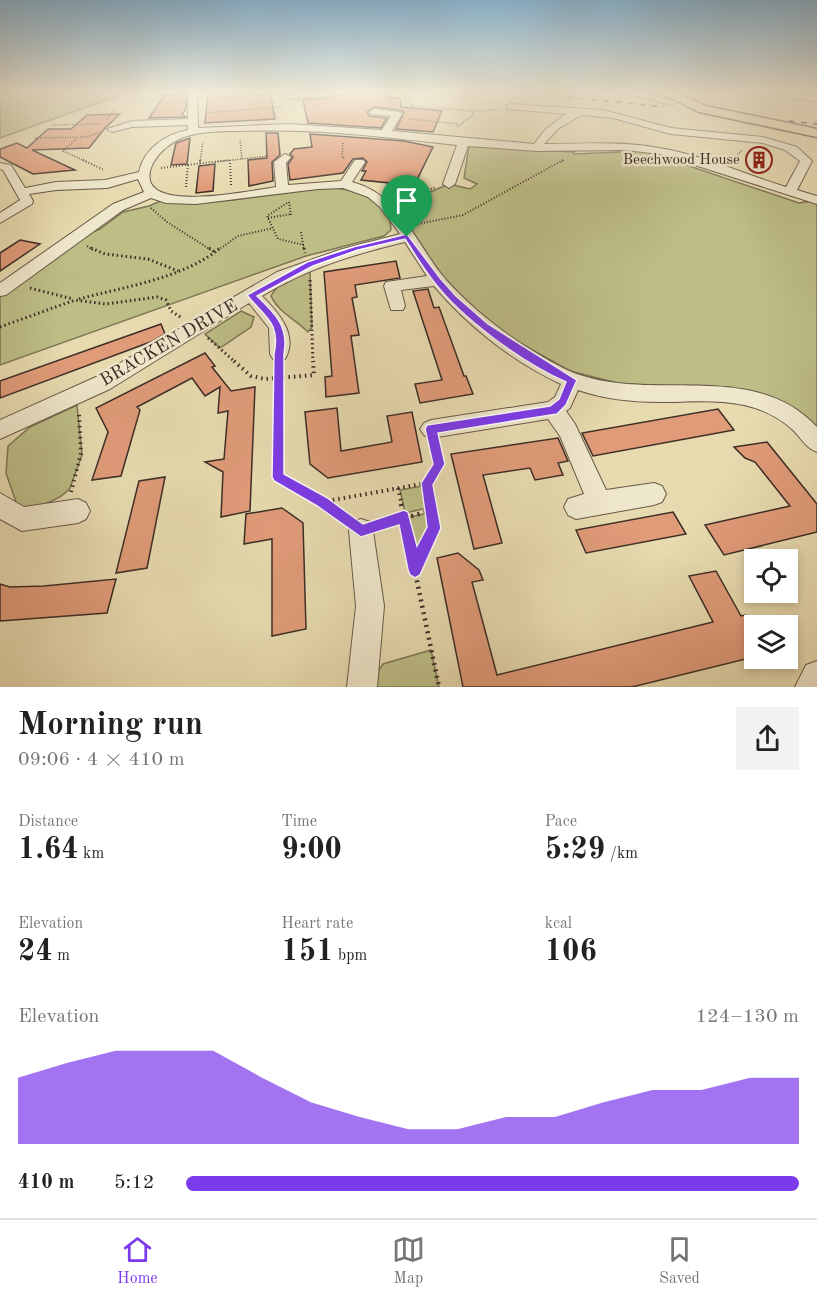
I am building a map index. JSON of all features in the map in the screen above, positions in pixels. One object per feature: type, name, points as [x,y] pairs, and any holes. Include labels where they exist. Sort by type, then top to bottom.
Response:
[{"type":"main road","points":[[773,124],[817,133]]},
{"type":"street","points":[[112,129],[132,124]]},
{"type":"street","points":[[149,200],[145,186],[145,173],[153,152],[160,143],[195,124]]},
{"type":"street","points":[[196,124],[239,128],[257,124]]},
{"type":"street","points":[[319,124],[351,132],[537,148],[574,148],[608,139],[630,124]]},
{"type":"street","points":[[385,135],[391,124]]},
{"type":"street","points":[[537,148],[540,140],[560,124]]},
{"type":"street","points":[[642,124],[672,131],[778,144],[794,150],[806,161]]},
{"type":"street","points":[[722,136],[806,161]]},
{"type":"street","points":[[608,139],[673,154],[792,189]]},
{"type":"street","points":[[449,184],[457,142]]},
{"type":"street","points":[[282,189],[280,162],[285,158]]},
{"type":"street","points":[[792,189],[806,161]]},
{"type":"street","points":[[345,184],[358,162]]},
{"type":"street","points":[[727,164],[817,200]]},
{"type":"street","points":[[0,166],[7,166],[27,201],[0,219]]},
{"type":"street","points":[[21,192],[56,186],[107,184],[145,173]]},
{"type":"street","points":[[0,291],[118,207],[149,200],[194,201],[323,184],[345,184],[366,191],[387,205],[437,280],[453,298],[485,326],[554,372],[590,387],[626,393],[718,391],[753,398],[790,416],[817,441]]},
{"type":"street","name":"BRACKEN DRIVE","points":[[0,430],[102,383],[198,329],[251,295],[310,264],[404,231]]},
{"type":"street","points":[[397,306],[392,286],[437,280]]},
{"type":"street","points":[[251,295],[272,317],[282,338],[279,354]]},
{"type":"street","points":[[431,429],[553,410],[563,402],[572,380]]},
{"type":"street","points":[[553,410],[568,431],[600,503]]},
{"type":"street","points":[[576,507],[654,494]]},
{"type":"street","points":[[0,505],[22,519],[71,513]]},
{"type":"street","points":[[361,531],[370,606],[362,687]]},
{"type":"street","points":[[810,687],[817,676]]},
{"type":"path","points":[[52,125],[99,124]]},
{"type":"path","points":[[195,124],[200,164]]},
{"type":"path","points":[[457,142],[452,136],[459,124]]},
{"type":"path","points":[[239,128],[242,159]]},
{"type":"path","points":[[35,138],[87,137],[112,129]]},
{"type":"path","points":[[351,132],[342,146],[342,157],[358,162]]},
{"type":"path","points":[[77,137],[63,151],[106,171]]},
{"type":"path","points":[[727,164],[749,144]]},
{"type":"path","points":[[404,231],[479,208],[576,153],[574,148]]},
{"type":"path","points":[[145,173],[230,160],[273,156],[285,158]]},
{"type":"path","points":[[230,160],[231,196]]},
{"type":"path","points":[[188,165],[185,191],[194,201]]},
{"type":"path","points":[[387,205],[420,195],[431,188],[449,184]]},
{"type":"path","points":[[149,200],[167,222],[216,253]]},
{"type":"path","points":[[268,218],[267,216],[289,202]]},
{"type":"path","points":[[268,218],[291,214]]},
{"type":"path","points":[[268,218],[278,239],[304,245]]},
{"type":"path","points":[[0,327],[75,300],[178,271],[216,253],[238,236],[273,228]]},
{"type":"path","points":[[85,244],[96,253],[106,256],[138,257],[178,271]]},
{"type":"path","points":[[22,286],[75,300],[117,304],[157,297],[166,300],[171,311],[198,329]]},
{"type":"path","points":[[279,354],[278,477],[322,502],[361,531],[433,510]]},
{"type":"path","points":[[71,513],[82,454],[81,424],[75,396]]},
{"type":"path","points":[[322,502],[427,483],[439,464],[431,429]]},
{"type":"path","points":[[415,570],[423,547],[434,528],[427,483]]},
{"type":"path","points":[[398,488],[439,687]]},
{"type":"green space","points":[[0,124],[39,124],[0,138]]},
{"type":"green space","points":[[469,146],[574,152],[574,154],[645,151],[799,203],[817,200],[817,438],[789,411],[731,387],[625,385],[570,371],[493,328],[431,265],[396,202],[408,201],[449,184],[470,189],[477,184],[464,178]]},
{"type":"green space","points":[[314,187],[351,190],[374,199],[389,217],[391,230],[384,236],[306,256],[0,365],[0,297],[123,212],[149,206],[165,199],[193,203],[233,200]]},
{"type":"green space","points":[[310,272],[312,327],[308,332],[282,311],[271,296],[288,280]]},
{"type":"green space","points":[[241,311],[254,317],[251,327],[220,348],[205,334]]},
{"type":"green space","points":[[77,405],[82,455],[70,488],[60,497],[45,504],[30,507],[17,505],[6,473],[8,446],[30,427]]},
{"type":"green space","points":[[422,486],[427,508],[405,513],[400,490]]},
{"type":"green space","points":[[429,513],[429,526],[413,562],[404,518]]},
{"type":"green space","points":[[431,650],[439,687],[376,687],[379,670],[383,664]]},
{"type":"building","points":[[77,124],[109,124],[89,148],[32,150],[75,170],[33,174],[0,157],[0,149],[17,143],[27,148],[48,129],[71,129]]},
{"type":"building","points":[[323,124],[383,124],[381,128]]},
{"type":"building","points":[[398,124],[436,124],[433,132],[396,129]]},
{"type":"building","points":[[266,133],[278,133],[280,155],[272,162],[273,181],[249,186],[248,160],[267,158]]},
{"type":"building","points":[[310,134],[404,141],[433,147],[410,194],[385,191],[389,183],[361,180],[366,171],[362,171],[367,162],[363,158],[353,159],[343,173],[290,180],[288,164],[293,157],[290,154],[294,149],[312,147]]},
{"type":"building","points":[[190,138],[187,164],[171,165],[176,143]]},
{"type":"building","points":[[215,164],[213,191],[196,193],[199,166]]},
{"type":"building","points":[[20,240],[40,244],[0,271],[0,253]]},
{"type":"building","points":[[396,261],[400,278],[355,285],[357,297],[352,298],[359,335],[351,336],[359,393],[326,397],[325,377],[332,376],[324,272]]},
{"type":"building","points":[[428,289],[434,308],[439,307],[464,376],[473,394],[420,403],[415,384],[442,380],[413,291]]},
{"type":"building","points":[[161,324],[165,334],[153,341],[0,398],[0,381]]},
{"type":"building","points":[[205,353],[215,366],[212,367],[231,391],[255,387],[250,511],[221,517],[223,472],[205,462],[224,459],[228,411],[218,413],[220,387],[205,396],[192,378],[137,407],[140,410],[121,476],[92,480],[108,432],[96,408]]},
{"type":"building","points":[[337,408],[341,451],[392,442],[387,416],[412,412],[422,462],[328,478],[310,464],[305,412]]},
{"type":"building","points":[[718,409],[734,430],[593,456],[582,433]]},
{"type":"building","points":[[558,438],[568,461],[558,463],[563,475],[535,480],[530,468],[483,475],[502,543],[474,549],[451,454]]},
{"type":"building","points":[[767,442],[817,504],[817,532],[724,555],[705,525],[790,506],[755,462],[745,458],[734,447]]},
{"type":"building","points":[[165,477],[147,568],[116,573],[139,481]]},
{"type":"building","points":[[282,508],[303,523],[306,629],[272,636],[272,539],[244,544],[246,514]]},
{"type":"building","points":[[673,512],[686,534],[586,553],[576,530]]},
{"type":"building","points":[[458,553],[479,570],[483,580],[472,582],[497,675],[713,622],[689,576],[716,571],[741,616],[744,615],[744,659],[632,687],[463,687],[437,558]]},
{"type":"building","points":[[116,579],[107,613],[0,621],[0,584],[10,587],[44,586]]},
{"type":"place","name":"Beechwood House","points":[[759,160]]},
{"type":"route","points":[[407,237],[437,280],[453,298],[485,326],[554,372],[572,380],[563,402],[553,410],[527,416],[431,429],[439,464],[427,483],[434,528],[423,547],[415,570],[404,517],[361,531],[322,502],[278,477],[279,354],[282,338],[272,317],[251,295],[283,276],[310,264],[356,249],[407,237]]}]
